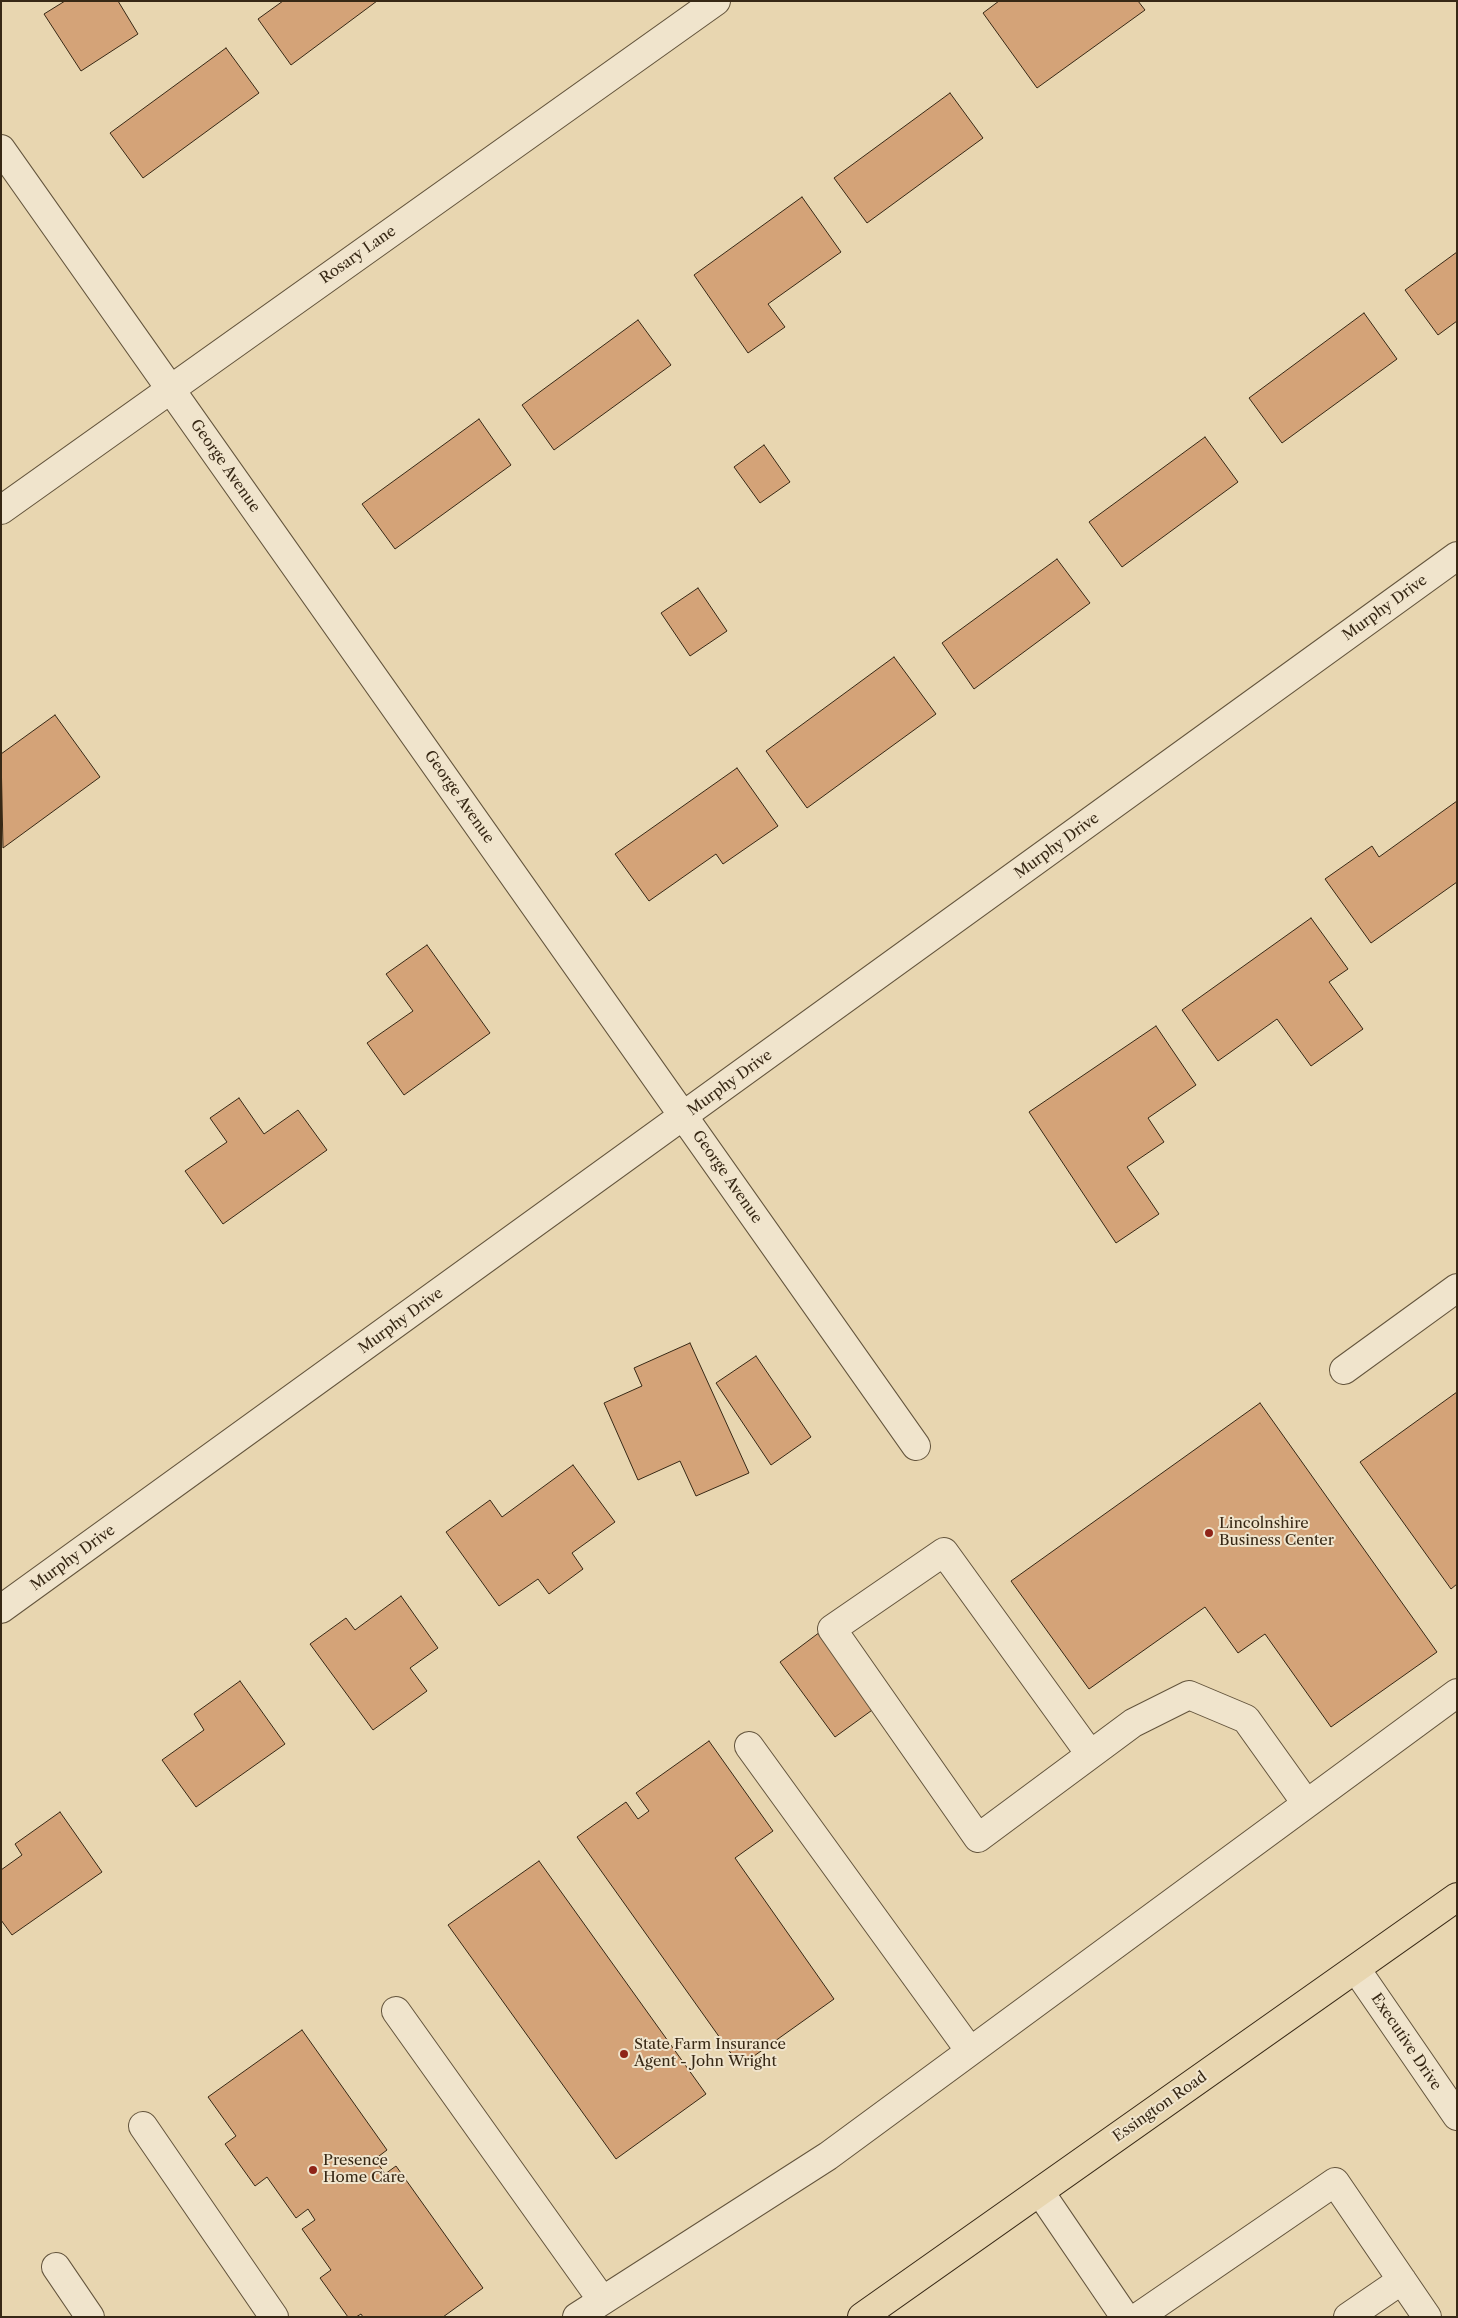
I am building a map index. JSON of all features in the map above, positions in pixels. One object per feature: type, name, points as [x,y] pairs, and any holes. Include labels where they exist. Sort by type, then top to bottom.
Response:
[{"type":"main road","name":"Essington Road","points":[[862,2317],[1457,1897]]},
{"type":"street","name":"Rosary Lane","points":[[1,510],[716,1]]},
{"type":"street","name":"George Avenue","points":[[1,149],[916,1446]]},
{"type":"street","name":"Murphy Drive","points":[[1,1609],[1457,556]]},
{"type":"street","points":[[1344,1370],[1457,1288]]},
{"type":"street","points":[[1090,1754],[944,1552],[832,1629],[978,1838],[1133,1723],[1189,1695],[1246,1719],[1306,1803]]},
{"type":"street","points":[[577,2317],[828,2156],[1457,1693]]},
{"type":"street","points":[[750,1746],[970,2052]]},
{"type":"street","name":"Executive Drive","points":[[1356,1969],[1457,2116]]},
{"type":"street","points":[[396,2011],[602,2300]]},
{"type":"street","points":[[143,2126],[274,2317]]},
{"type":"street","points":[[1138,2317],[1335,2182],[1427,2317]]},
{"type":"street","points":[[1040,2192],[1125,2317]]},
{"type":"street","points":[[56,2267],[90,2317]]},
{"type":"street","points":[[1348,2317],[1402,2280]]},
{"type":"building","points":[[65,1],[118,1],[138,34],[81,71],[44,14]]},
{"type":"building","points":[[283,1],[377,1],[291,65],[258,19]]},
{"type":"building","points":[[999,1],[1138,1],[1145,10],[1037,88],[983,13]]},
{"type":"building","points":[[226,48],[259,93],[143,178],[110,133]]},
{"type":"building","points":[[950,93],[983,138],[867,223],[834,178]]},
{"type":"building","points":[[802,197],[841,252],[768,304],[785,327],[748,353],[694,275]]},
{"type":"building","points":[[1457,252],[1457,321],[1438,335],[1405,290]]},
{"type":"building","points":[[1364,313],[1397,359],[1282,443],[1249,398]]},
{"type":"building","points":[[638,320],[671,365],[554,450],[522,405]]},
{"type":"building","points":[[479,419],[511,465],[395,549],[362,504]]},
{"type":"building","points":[[1205,437],[1238,482],[1122,567],[1089,522]]},
{"type":"building","points":[[764,445],[790,482],[760,503],[734,467]]},
{"type":"building","points":[[1057,559],[1090,603],[974,689],[942,643]]},
{"type":"building","points":[[698,588],[727,631],[690,656],[661,613]]},
{"type":"building","points":[[894,657],[936,714],[807,808],[766,751]]},
{"type":"building","points":[[55,715],[100,777],[3,848],[1,754]]},
{"type":"building","points":[[737,768],[778,826],[723,864],[716,854],[649,901],[615,854]]},
{"type":"building","points":[[1457,801],[1457,882],[1371,943],[1325,879],[1372,846],[1379,857]]},
{"type":"building","points":[[1311,918],[1348,969],[1329,982],[1363,1029],[1311,1066],[1277,1019],[1218,1061],[1182,1010]]},
{"type":"building","points":[[427,945],[490,1033],[404,1095],[367,1043],[413,1011],[386,974]]},
{"type":"building","points":[[1156,1026],[1196,1085],[1148,1118],[1164,1142],[1127,1167],[1159,1214],[1116,1243],[1029,1112]]},
{"type":"building","points":[[239,1098],[264,1134],[298,1110],[327,1150],[223,1224],[185,1171],[227,1142],[210,1118]]},
{"type":"building","points":[[690,1343],[749,1473],[696,1496],[680,1461],[638,1480],[604,1403],[642,1386],[634,1368]]},
{"type":"building","points":[[756,1356],[811,1437],[771,1465],[716,1383]]},
{"type":"building","points":[[1457,1392],[1457,1584],[1451,1589],[1360,1462]]},
{"type":"building","points":[[1260,1403],[1437,1652],[1331,1727],[1265,1634],[1238,1653],[1205,1607],[1089,1689],[1011,1581]]},
{"type":"building","points":[[573,1465],[615,1522],[572,1553],[583,1569],[549,1594],[538,1579],[499,1606],[446,1532],[490,1500],[502,1517]]},
{"type":"building","points":[[401,1596],[438,1648],[410,1668],[427,1691],[373,1730],[310,1644],[346,1618],[355,1630]]},
{"type":"building","points":[[820,1632],[875,1708],[835,1737],[780,1662]]},
{"type":"building","points":[[240,1681],[285,1744],[196,1807],[162,1760],[204,1730],[194,1714]]},
{"type":"building","points":[[709,1741],[773,1831],[735,1858],[834,1999],[740,2066],[577,1837],[626,1802],[638,1819],[649,1811],[636,1793]]},
{"type":"building","points":[[60,1812],[102,1872],[12,1935],[1,1920],[1,1870],[22,1855],[15,1844]]},
{"type":"building","points":[[539,1861],[706,2094],[616,2159],[448,1925]]},
{"type":"building","name":"Presence Home Care","points":[[302,2030],[387,2150],[375,2159],[385,2174],[396,2166],[483,2288],[443,2317],[363,2317],[361,2314],[356,2317],[348,2317],[320,2278],[331,2270],[302,2229],[315,2220],[308,2209],[296,2218],[267,2177],[255,2186],[225,2144],[236,2136],[208,2097]]},
{"type":"place","name":"Lincolnshire Business Center","points":[[1209,1533]]},
{"type":"place","name":"State Farm Insurance Agent - John Wright","points":[[624,2054]]},
{"type":"place","name":"Presence Home Care","points":[[313,2170]]}]
